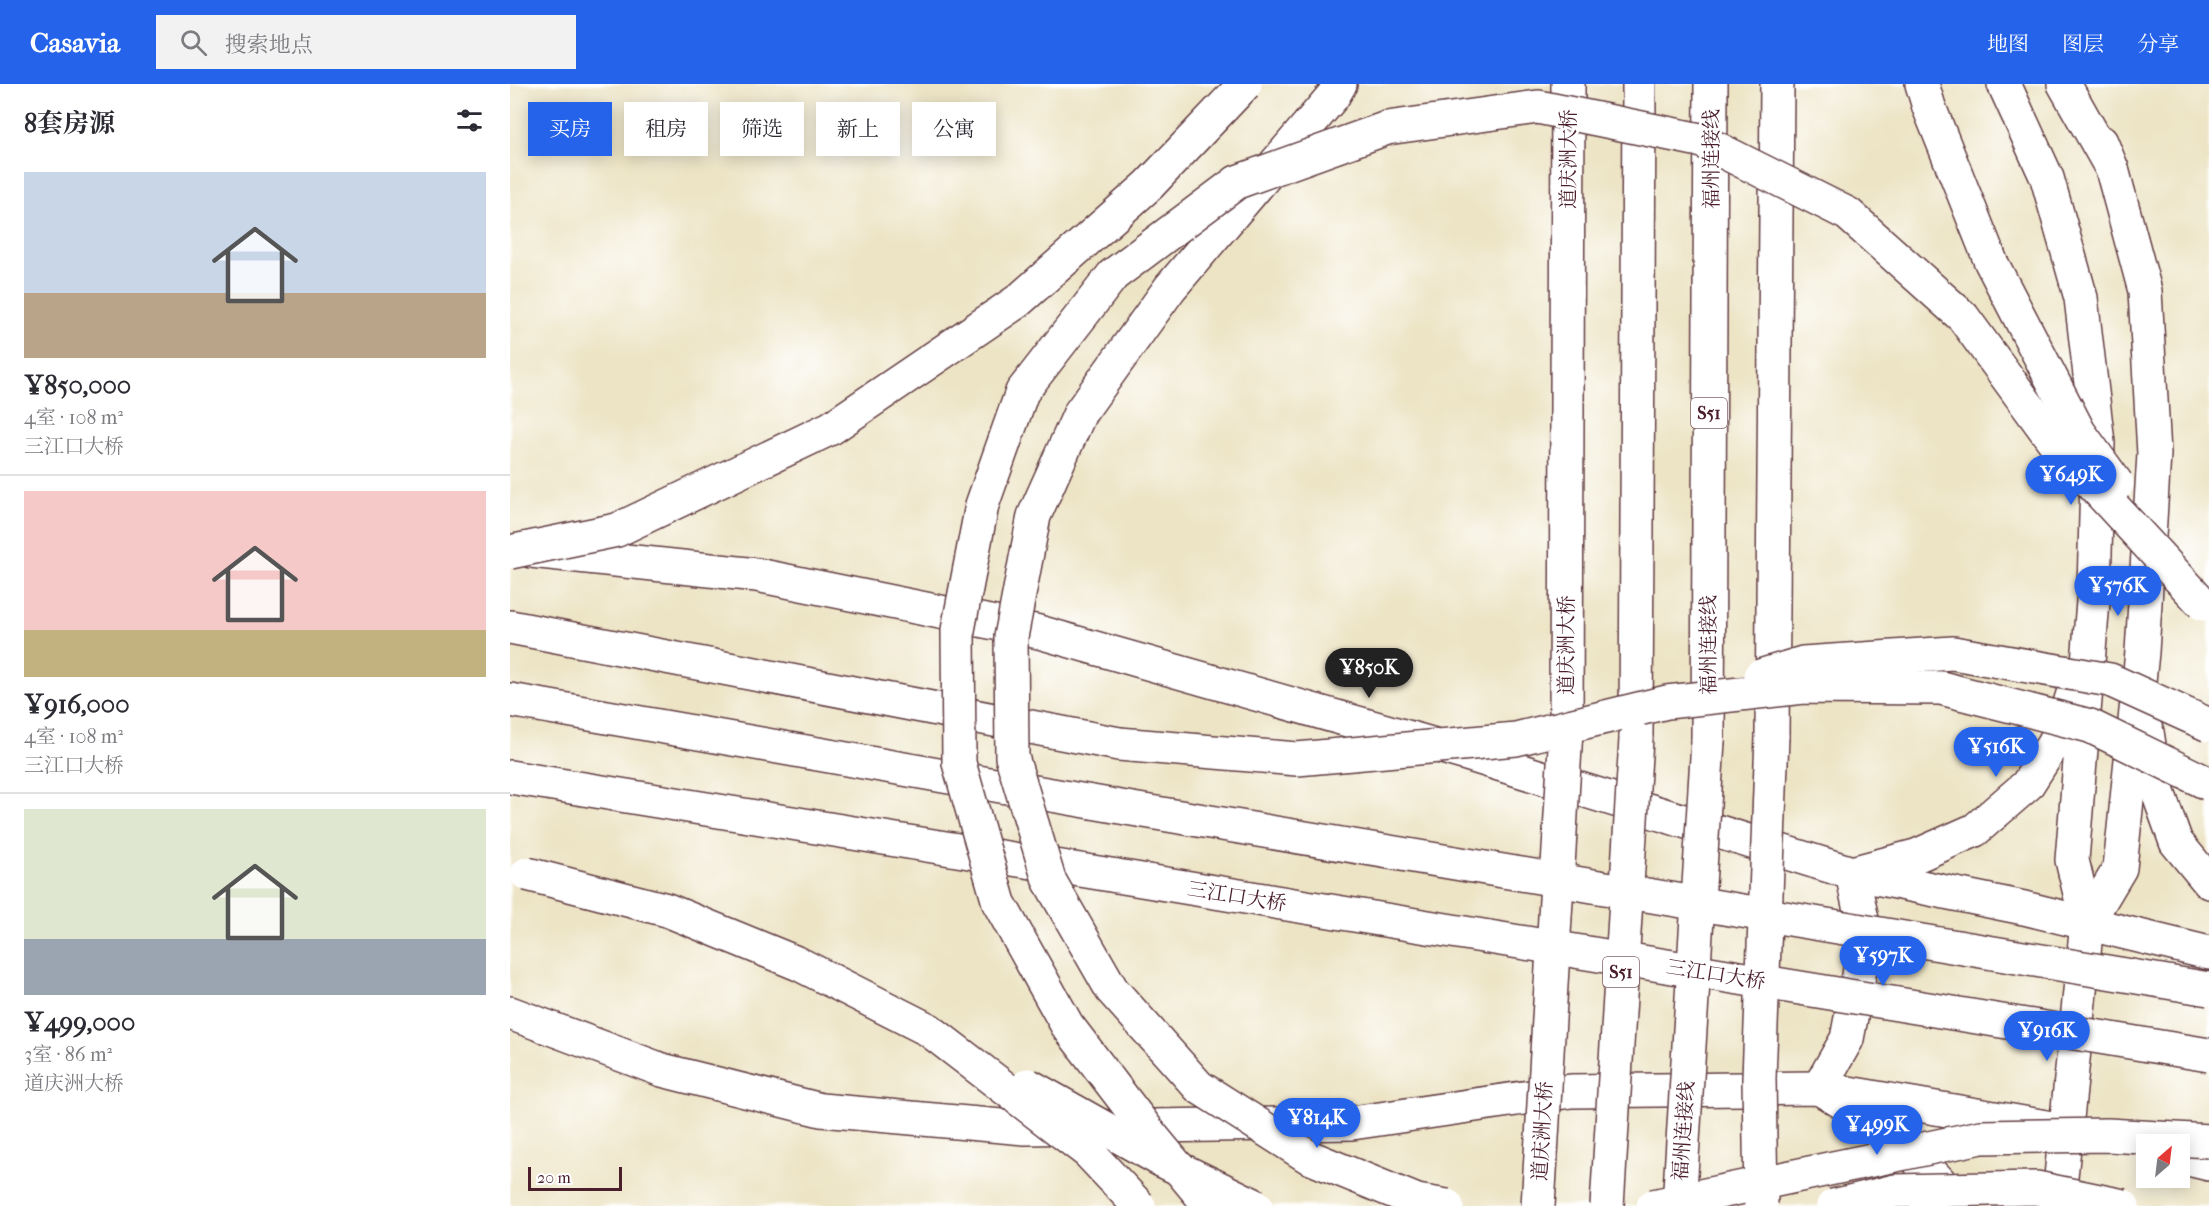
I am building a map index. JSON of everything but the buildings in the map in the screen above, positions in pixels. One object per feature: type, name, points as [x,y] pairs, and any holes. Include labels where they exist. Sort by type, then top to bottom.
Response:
[{"type":"main road","points":[[510,550],[617,530],[831,428],[1018,301],[1149,185],[1245,84]]},
{"type":"main road","points":[[1340,84],[1333,96],[1170,288],[1080,413],[1034,516],[1011,637],[1012,757],[1049,880],[1112,990],[1199,1087],[1310,1157],[1418,1201],[1448,1206]]},
{"type":"main road","name":"道庆洲大桥","points":[[1538,1206],[1566,730],[1568,84]]},
{"type":"main road","name":"S51","points":[[1607,1206],[1636,739],[1639,84]]},
{"type":"main road","name":"福州连接线","points":[[1678,1206],[1708,741],[1711,84]]},
{"type":"main road","points":[[1923,84],[1929,107],[1992,262],[2079,432],[2206,606]]},
{"type":"main road","points":[[2004,84],[2047,178],[2081,298],[2098,443],[2094,589],[2072,860],[2087,923],[2058,1206]]},
{"type":"main road","points":[[2064,84],[2112,169]]},
{"type":"main road","points":[[2078,84],[2112,169],[2145,291],[2154,454],[2142,652],[2120,868],[2087,923]]},
{"type":"main road","points":[[1750,1206],[1760,1078],[1772,737],[1777,87]]},
{"type":"main road","points":[[1210,1206],[1151,1135],[1066,1025],[999,903],[959,764],[958,630],[982,505],[1022,392],[1113,275],[1237,182],[1386,129],[1538,107],[1700,140],[1848,214],[1963,317],[2058,447],[2206,606]]},
{"type":"main road","points":[[510,550],[757,575],[1039,632],[1463,753],[1852,873],[2087,923],[2209,953]]},
{"type":"main road","points":[[2094,589],[2146,593]]},
{"type":"main road","points":[[510,627],[1119,744],[1296,759],[1516,739],[1667,702],[1803,663],[1953,653],[2110,680],[2209,725]]},
{"type":"main road","points":[[1852,873],[1916,856],[1975,830],[2027,784],[2061,732],[2090,637]]},
{"type":"main road","points":[[2142,652],[2146,724],[2155,784],[2176,842],[2209,882]]},
{"type":"main road","points":[[1667,702],[1804,687],[1941,688],[2090,726],[2209,784]]},
{"type":"main road","points":[[510,700],[1132,809],[2209,989]]},
{"type":"main road","name":"三江口大桥","points":[[510,777],[2209,1055]]},
{"type":"main road","points":[[519,873],[667,910],[800,964],[929,1030],[1161,1160],[1256,1206]]},
{"type":"main road","points":[[1819,1088],[1847,1039],[1866,938],[1852,873]]},
{"type":"main road","points":[[510,1013],[662,1070],[821,1110],[1025,1128],[1352,1123],[1572,1091],[1819,1088],[2065,1130],[2136,1147]]},
{"type":"main road","points":[[929,1030],[1088,1152],[1139,1206]]},
{"type":"main road","points":[[1760,1078],[1761,1206]]},
{"type":"main road","points":[[1819,1088],[1886,1129],[1939,1181],[1954,1206]]},
{"type":"main road","points":[[1653,1206],[1981,1137],[2108,1135],[2209,1141]]},
{"type":"main road","points":[[2190,1159],[2209,1164]]},
{"type":"main road","points":[[1833,1206],[1895,1191],[2036,1188],[2123,1206]]}]
